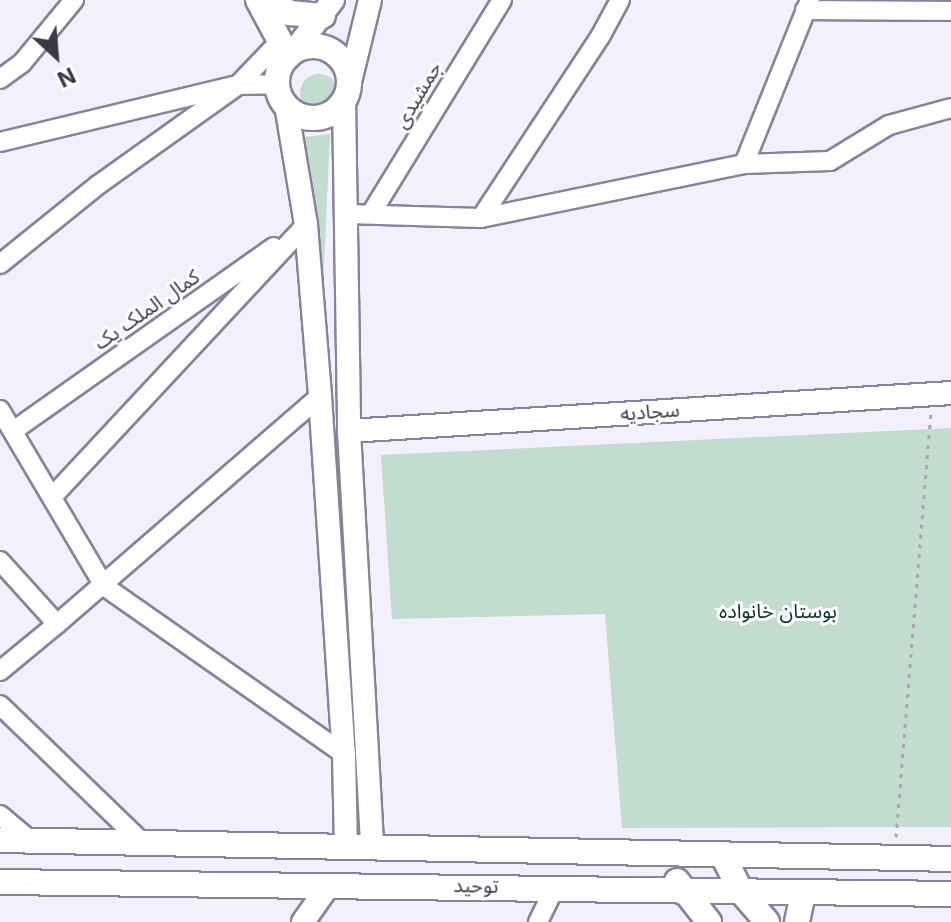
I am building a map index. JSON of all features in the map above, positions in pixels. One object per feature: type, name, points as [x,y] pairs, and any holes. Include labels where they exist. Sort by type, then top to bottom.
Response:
[{"type":"main road","points":[[258,0],[288,49]]},
{"type":"main road","points":[[269,0],[290,13],[328,8]]},
{"type":"main road","points":[[313,46],[333,51],[346,66],[346,93],[337,109],[316,117],[305,117],[281,94],[278,74],[288,49],[313,46]]},
{"type":"main road","name":"توحید","points":[[0,840],[951,859]]},
{"type":"main road","points":[[329,885],[359,847]]},
{"type":"main road","points":[[657,853],[709,922]]},
{"type":"main road","points":[[722,854],[742,893],[767,922]]},
{"type":"main road","name":"توحید","points":[[0,882],[951,894]]},
{"type":"main road","points":[[797,922],[803,893]]},
{"type":"street","points":[[0,79],[22,63],[74,0]]},
{"type":"street","points":[[359,847],[349,431],[346,93],[370,0]]},
{"type":"street","name":"جمشیدی","points":[[372,212],[502,0]]},
{"type":"street","points":[[481,218],[600,37],[620,0]]},
{"type":"street","points":[[744,164],[808,5],[951,11]]},
{"type":"street","points":[[0,264],[98,185],[288,49],[328,8]]},
{"type":"street","points":[[0,142],[238,85],[281,94],[306,225],[344,754],[359,847]]},
{"type":"street","points":[[346,214],[372,212],[481,218],[744,164],[830,161],[889,125],[951,108]]},
{"type":"street","points":[[53,496],[306,225]]},
{"type":"street","name":"کمال الملک یک","points":[[13,431],[306,225]]},
{"type":"street","name":"سجادیه","points":[[349,431],[942,393]]},
{"type":"street","points":[[0,671],[104,586],[320,396]]},
{"type":"street","points":[[0,410],[104,586],[344,754]]},
{"type":"street","points":[[0,561],[57,624]]},
{"type":"street","points":[[0,705],[143,843]]},
{"type":"street","points":[[0,815],[31,841]]},
{"type":"street","points":[[303,922],[329,885]]},
{"type":"street","points":[[538,922],[555,887]]},
{"type":"path","points":[[893,857],[942,393]]},
{"type":"green space","points":[[319,74],[333,79],[338,93],[333,107],[319,112],[305,107],[300,93],[305,79]]},
{"type":"green space","points":[[330,134],[323,287],[304,137]]},
{"type":"green space","name":"بوستان خانواده","points":[[951,428],[951,827],[622,828],[605,614],[392,619],[381,455]]}]
